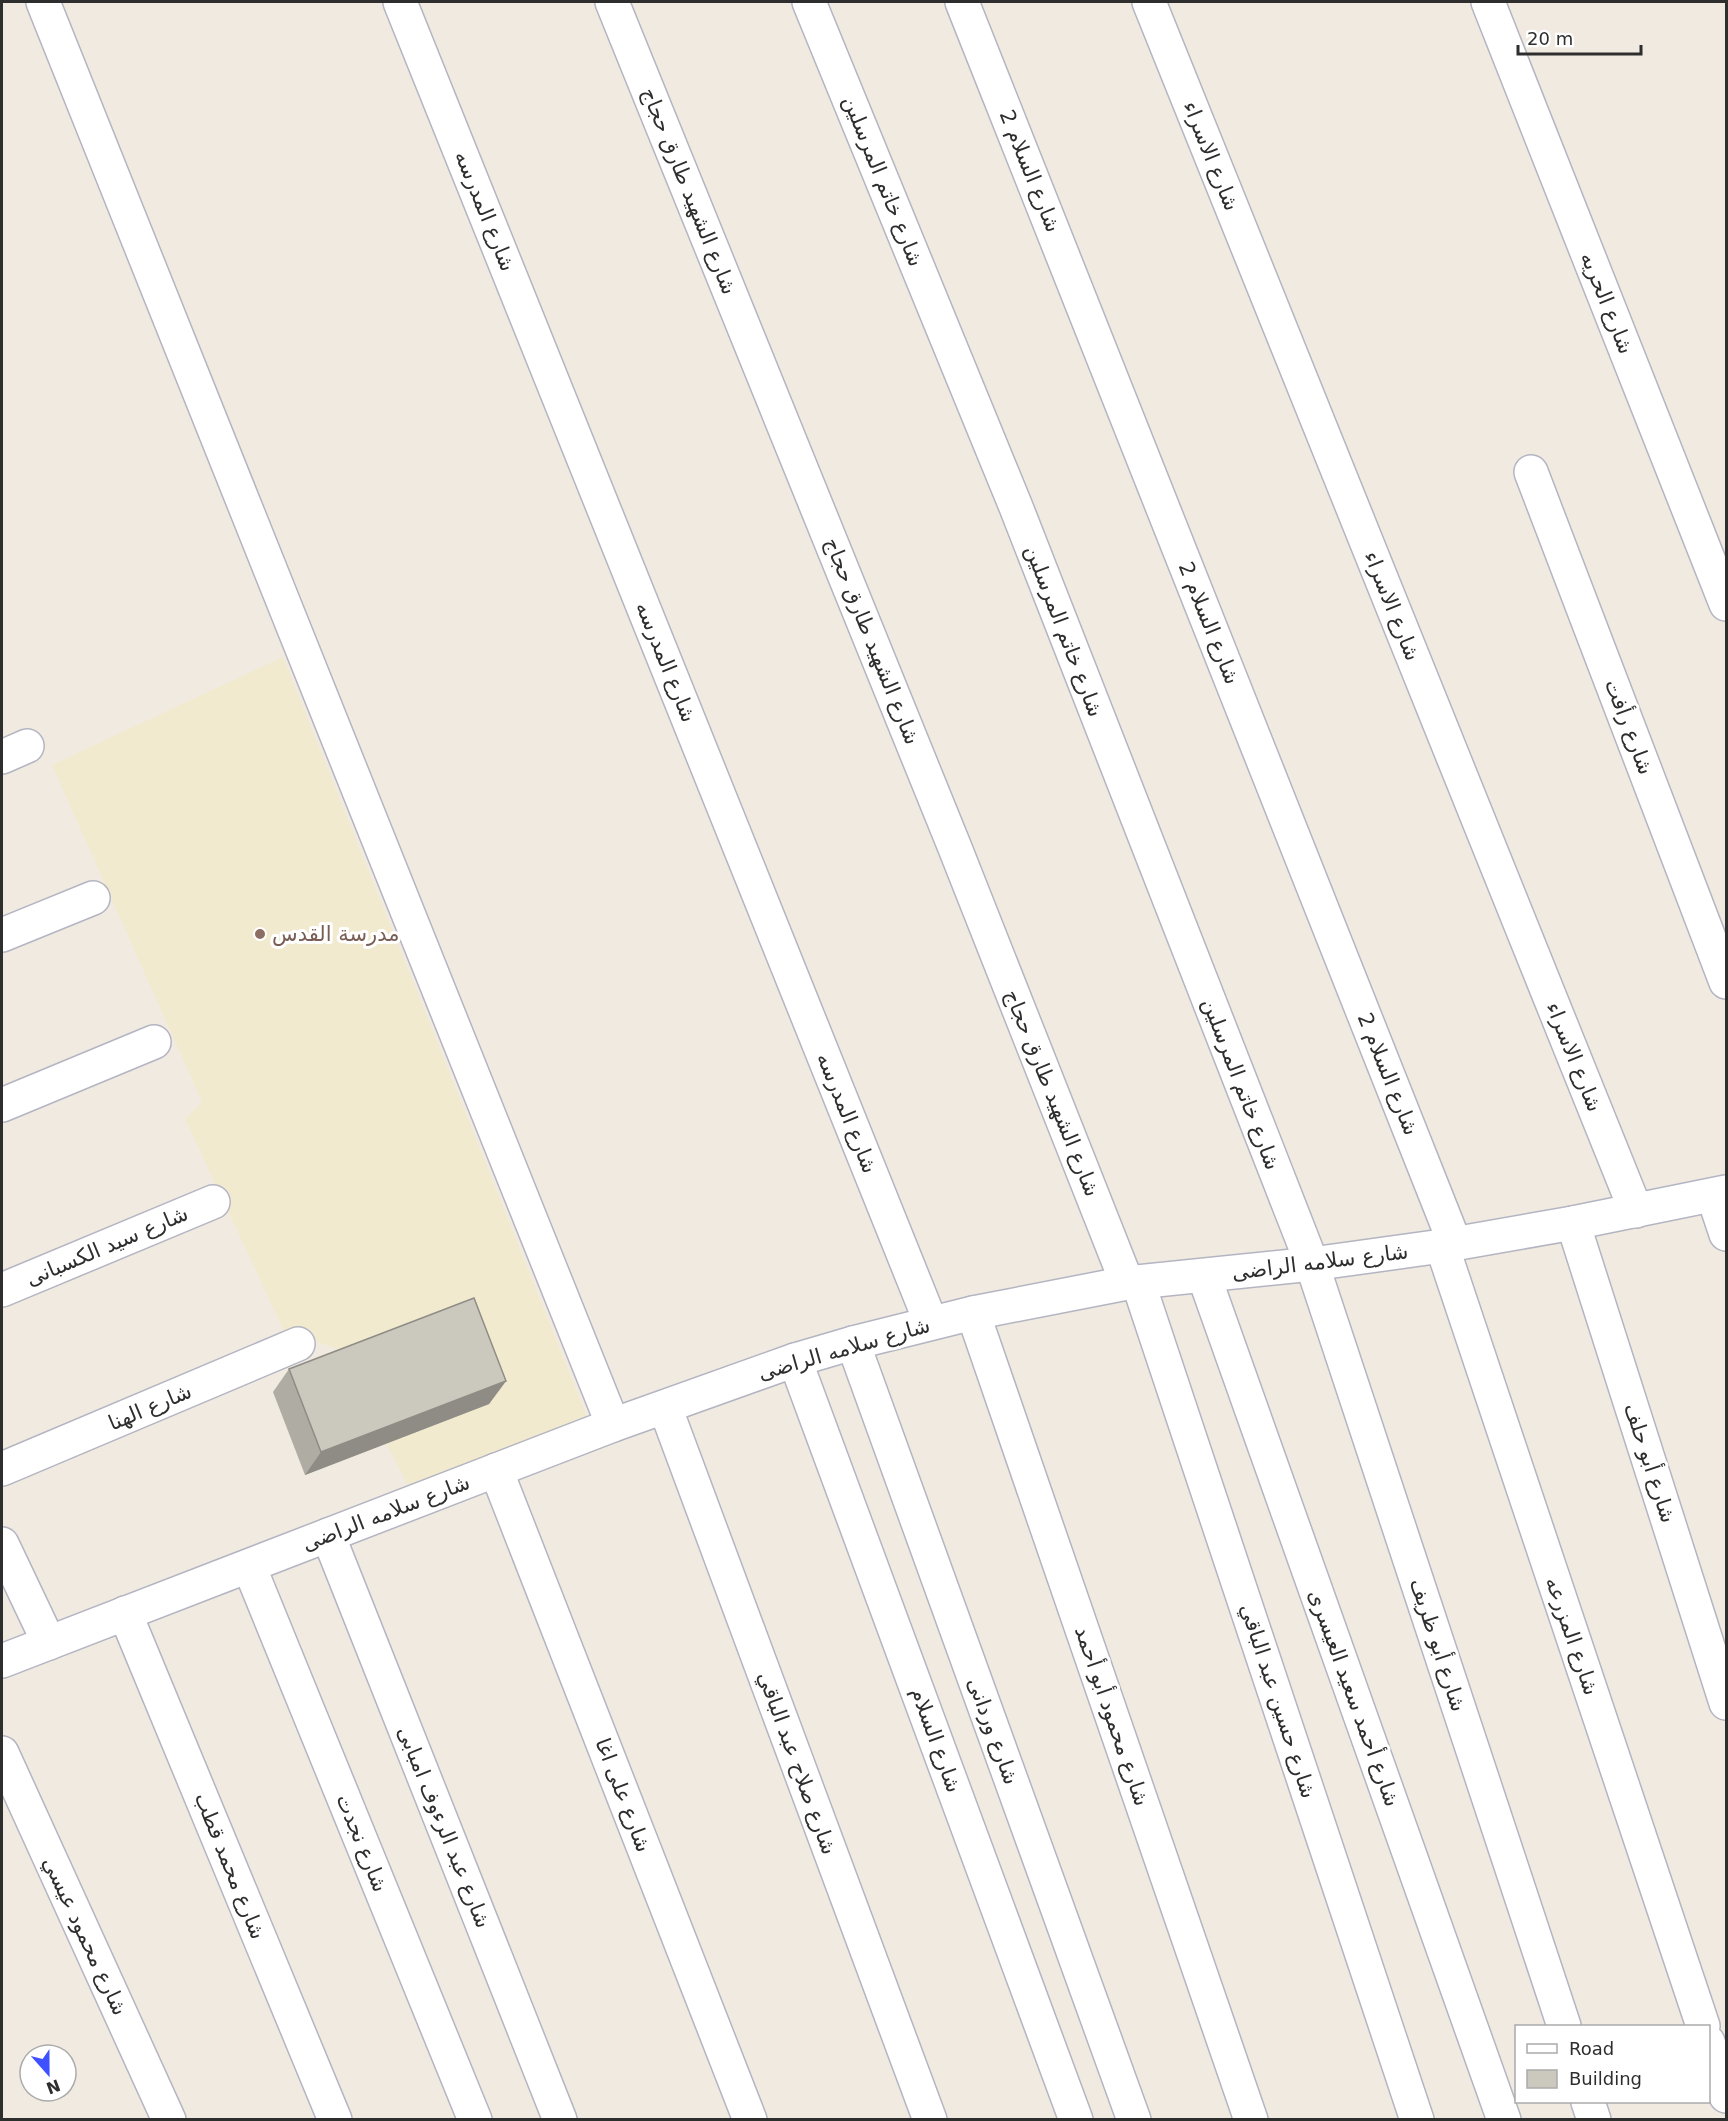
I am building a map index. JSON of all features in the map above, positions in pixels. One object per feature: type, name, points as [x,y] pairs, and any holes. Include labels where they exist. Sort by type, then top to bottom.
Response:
[{"type":"street","points":[[43,2],[613,1425]]},
{"type":"street","name":"شارع المدرسه","points":[[400,2],[931,1323]]},
{"type":"street","name":"شارع الشهيد طارق حجاج","points":[[612,2],[1133,1282]]},
{"type":"street","name":"شارع خاتم المرسلين","points":[[809,2],[1016,507],[1311,1264]]},
{"type":"street","name":"شارع السلام 2","points":[[962,2],[1448,1245]]},
{"type":"street","name":"شارع الاسراء","points":[[1149,2],[1636,1211]]},
{"type":"street","name":"شارع الحريه","points":[[1488,2],[1726,604]]},
{"type":"street","name":"شارع رأفت","points":[[1531,472],[1726,982]]},
{"type":"street","points":[[2,935],[93,898]]},
{"type":"street","points":[[2,1106],[154,1042]]},
{"type":"street","points":[[1720,1193],[1726,1234]]},
{"type":"street","name":"شارع سلامه الراضى","points":[[2,1661],[613,1425],[795,1360],[853,1343],[973,1313],[1133,1282],[1311,1264],[1448,1245],[1574,1224],[1720,1193]]},
{"type":"street","name":"شارع سيد الكسبانى","points":[[2,1290],[213,1202]]},
{"type":"street","name":"شارع أبو حلف","points":[[1574,1224],[1726,1703]]},
{"type":"street","name":"شارع المزرعه","points":[[1448,1245],[1703,2025]]},
{"type":"street","name":"شارع أبو ظريف","points":[[1311,1264],[1564,2025]]},
{"type":"street","name":"شارع أحمد سعيد العيسرى","points":[[1204,1276],[1504,2120]]},
{"type":"street","name":"شارع حسين عبد الباقي","points":[[1133,1282],[1417,2120]]},
{"type":"street","name":"شارع محمود أبو أحمد","points":[[973,1313],[1251,2120]]},
{"type":"street","name":"شارع وردانى","points":[[853,1343],[1134,2120]]},
{"type":"street","name":"شارع الهنا","points":[[2,1469],[298,1344]]},
{"type":"street","name":"شارع السلام","points":[[795,1360],[1076,2120]]},
{"type":"street","name":"شارع صلاح عبد الباقي","points":[[665,1407],[930,2120]]},
{"type":"street","name":"شارع على اغا","points":[[496,1470],[750,2120]]},
{"type":"street","name":"شارع عبد الرءوف امبابى","points":[[328,1535],[560,2120]]},
{"type":"street","points":[[2,1544],[49,1644]]},
{"type":"street","name":"شارع نجدت","points":[[249,1566],[475,2120]]},
{"type":"street","name":"شارع محمد قطب","points":[[125,1613],[335,2120]]},
{"type":"street","name":"شارع محمود عيسي","points":[[2,1753],[170,2120]]},
{"type":"street","points":[[1710,2048],[1726,2096]]},
{"type":"street","points":[[1588,2103],[1594,2120]]},
{"type":"shaded area","name":"مدرسة القدس","points":[[283,657],[587,1417],[410,1489],[335,1348],[284,1331],[185,1119],[202,1102],[52,765]]},
{"type":"building","points":[[474,1298],[506,1381],[321,1452],[289,1369]]},
{"type":"place","name":"مدرسة القدس","points":[[260,934]]}]
